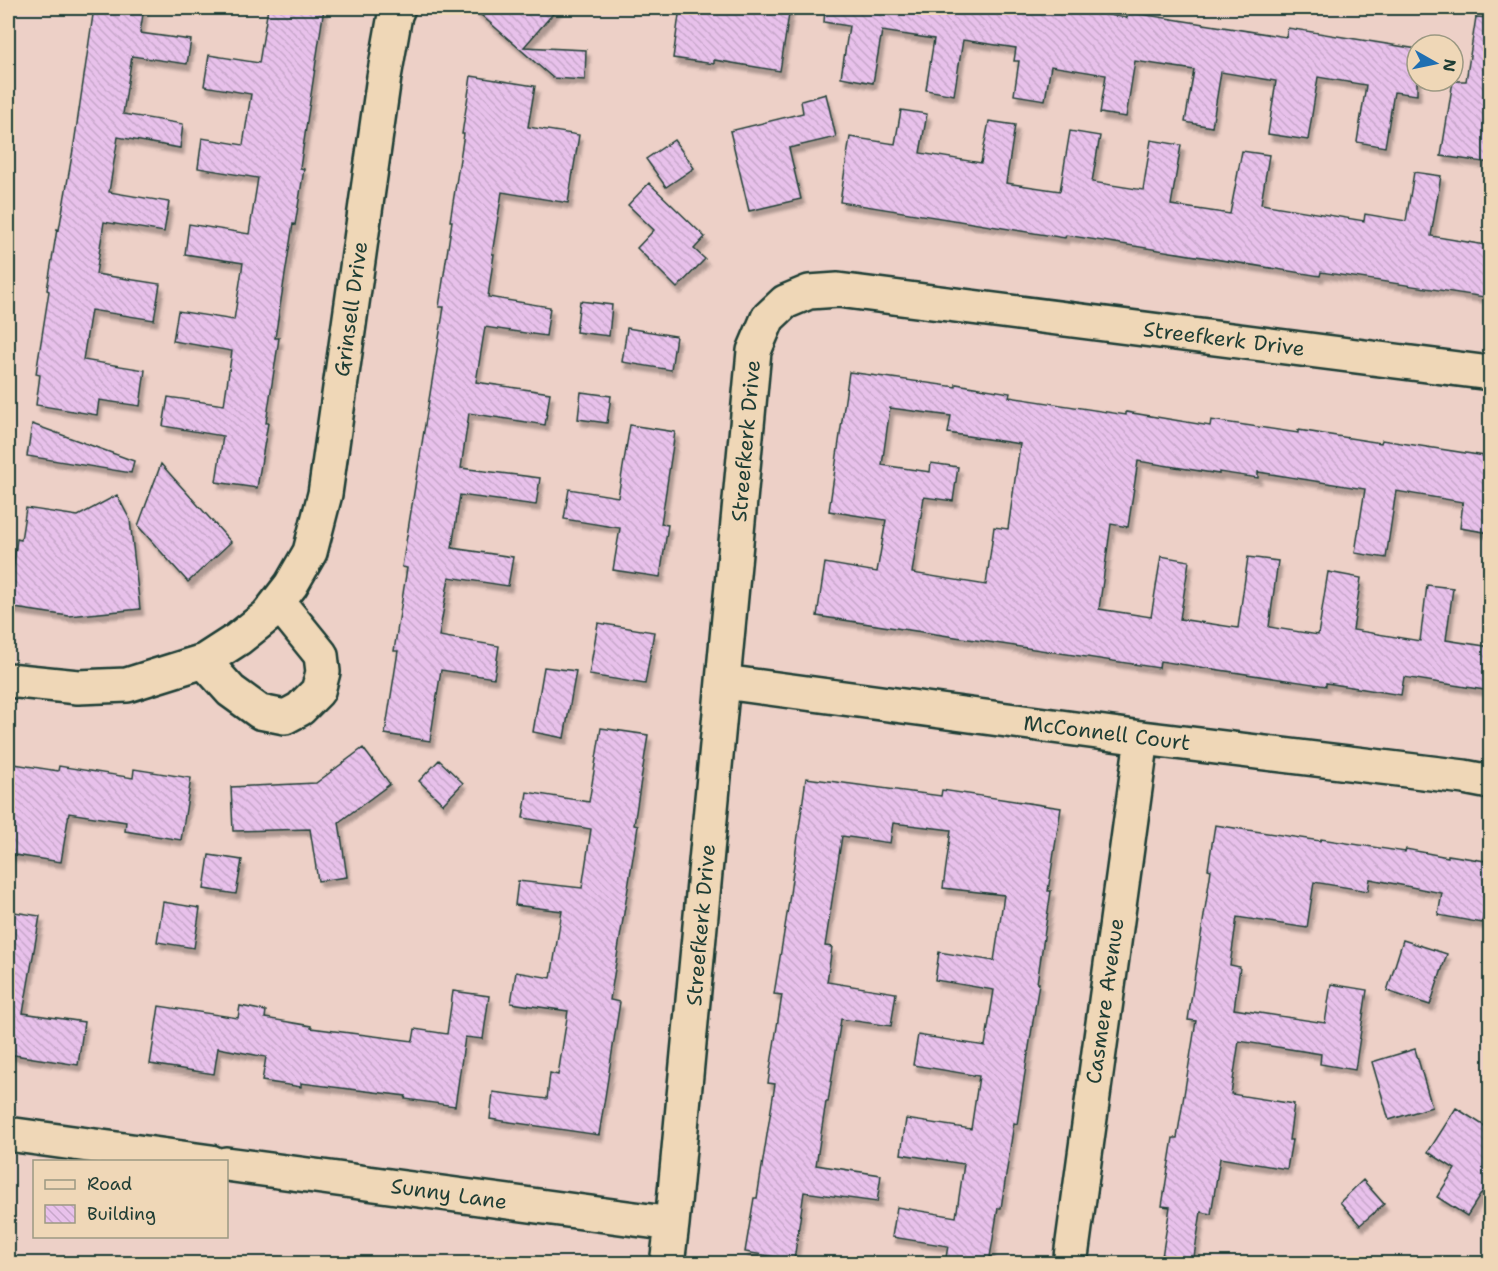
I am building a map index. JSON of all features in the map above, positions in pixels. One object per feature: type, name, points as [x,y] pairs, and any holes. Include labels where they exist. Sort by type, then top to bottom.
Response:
[{"type":"street","name":"Grinsell Drive","points":[[8,680],[78,687],[127,685],[204,661],[238,639],[267,616],[291,585],[310,552],[325,494],[384,77],[398,8]]},
{"type":"street","name":"Streefkerk Drive","points":[[667,1263],[754,351],[768,318],[785,302],[809,292],[838,290],[1491,373]]},
{"type":"street","points":[[204,661],[231,691],[260,712],[285,717],[300,709],[318,691],[323,672],[321,655],[278,602]]},
{"type":"street","name":"McConnell Court","points":[[724,682],[1491,782]]},
{"type":"street","name":"Casmere Avenue","points":[[1070,1263],[1142,738]]},
{"type":"street","points":[[8,1134],[203,1160]]},
{"type":"street","name":"Sunny Lane","points":[[228,1164],[672,1224]]},
{"type":"building","points":[[94,8],[144,8],[140,33],[191,40],[187,64],[132,56],[123,114],[183,124],[180,148],[118,137],[109,192],[169,202],[164,232],[104,222],[96,274],[160,284],[154,320],[91,310],[83,360],[145,370],[140,406],[99,400],[97,415],[36,405],[40,375],[36,374],[49,291],[47,290],[74,144]]},
{"type":"building","points":[[268,8],[324,8],[300,168],[304,169],[275,338],[279,338],[257,488],[216,482],[223,436],[163,426],[168,397],[224,405],[232,351],[173,341],[178,311],[234,320],[243,263],[185,254],[189,224],[249,234],[258,178],[198,168],[202,138],[243,145],[251,94],[204,86],[209,55],[259,63]]},
{"type":"building","points":[[473,8],[558,8],[524,47],[586,50],[585,80],[553,78]]},
{"type":"building","points":[[680,8],[790,8],[780,71],[714,60],[714,64],[673,58]]},
{"type":"building","points":[[825,8],[1064,8],[1127,18],[1128,12],[1286,37],[1288,28],[1405,47],[1405,93],[1417,93],[1417,95],[1394,92],[1385,147],[1357,142],[1366,85],[1318,77],[1308,140],[1268,134],[1276,81],[1221,72],[1212,127],[1185,122],[1194,70],[1135,61],[1126,117],[1100,113],[1106,75],[1051,66],[1045,100],[1014,95],[1019,61],[1014,61],[1016,48],[963,40],[954,95],[926,90],[934,39],[882,31],[873,83],[841,77],[849,26],[824,22]]},
{"type":"building","points":[[1476,17],[1491,18],[1491,163],[1441,156],[1451,93],[1465,93]]},
{"type":"building","points":[[471,76],[535,86],[528,127],[579,135],[568,203],[502,192],[488,297],[550,307],[546,336],[485,327],[476,382],[550,393],[545,425],[469,413],[461,468],[540,478],[536,505],[460,495],[452,548],[513,557],[508,586],[449,577],[439,636],[499,646],[494,678],[441,670],[430,741],[385,734],[398,651],[394,651],[407,568],[402,567],[444,307],[439,307]]},
{"type":"building","points":[[826,94],[836,137],[789,148],[801,199],[749,211],[730,131],[803,113],[801,101]]},
{"type":"building","points":[[901,110],[927,114],[920,153],[981,163],[989,121],[1015,125],[1006,183],[1060,191],[1070,131],[1100,136],[1092,182],[1143,190],[1151,140],[1181,145],[1171,205],[1230,214],[1242,151],[1269,155],[1261,204],[1364,221],[1365,214],[1406,221],[1414,172],[1441,176],[1431,236],[1491,246],[1491,298],[1321,272],[1320,276],[1066,235],[1065,238],[840,202],[850,137],[895,144]]},
{"type":"building","points":[[674,140],[694,168],[666,187],[646,159]]},
{"type":"building","points":[[649,183],[705,237],[694,249],[705,259],[677,288],[637,248],[654,230],[628,205]]},
{"type":"building","points":[[580,301],[612,305],[609,336],[576,332]]},
{"type":"building","points":[[627,328],[676,336],[671,370],[622,362]]},
{"type":"building","points":[[849,372],[956,387],[956,384],[1010,393],[1009,397],[1126,415],[1126,412],[1210,426],[1211,420],[1298,433],[1298,430],[1491,457],[1491,533],[1460,528],[1463,502],[1396,491],[1386,558],[1355,553],[1365,489],[1258,472],[1258,478],[1138,461],[1128,527],[1111,524],[1099,609],[1151,617],[1161,556],[1189,561],[1180,619],[1238,628],[1248,557],[1278,561],[1269,627],[1318,635],[1328,572],[1361,578],[1353,630],[1420,641],[1427,585],[1453,588],[1446,640],[1491,647],[1491,691],[1404,677],[1401,695],[1160,661],[1159,668],[817,616],[825,563],[877,572],[886,520],[829,511]],"holes":[[[890,408],[951,416],[948,433],[1020,444],[1008,529],[994,527],[986,585],[912,573],[924,497],[953,501],[958,467],[931,463],[930,472],[882,465]]]},
{"type":"building","points":[[581,392],[611,396],[607,423],[578,419]]},
{"type":"building","points":[[32,424],[134,461],[131,473],[27,456]]},
{"type":"building","points":[[630,425],[675,432],[661,524],[668,525],[660,577],[613,570],[620,528],[564,519],[569,489],[618,497]]},
{"type":"building","points":[[161,464],[231,542],[188,582],[138,526]]},
{"type":"building","points":[[117,495],[130,520],[140,609],[69,616],[8,607],[17,539],[21,540],[26,508],[78,516]]},
{"type":"building","points":[[598,623],[654,632],[645,684],[589,675]]},
{"type":"building","points":[[544,667],[576,671],[564,738],[533,732]]},
{"type":"building","points":[[601,728],[648,735],[634,825],[638,826],[610,1000],[620,1002],[599,1135],[490,1119],[493,1092],[547,1099],[550,1073],[558,1075],[568,1011],[511,1003],[516,972],[551,978],[562,911],[515,905],[518,881],[582,888],[591,829],[523,818],[527,792],[589,802]]},
{"type":"building","points":[[363,748],[390,784],[339,822],[347,877],[318,881],[310,829],[233,831],[231,787],[316,783]]},
{"type":"building","points":[[439,760],[463,783],[443,804],[419,781]]},
{"type":"building","points":[[8,763],[58,771],[59,766],[133,778],[134,769],[191,778],[181,840],[125,831],[126,822],[69,813],[61,862],[8,854]]},
{"type":"building","points":[[806,778],[941,796],[942,790],[1061,808],[1048,891],[1051,891],[1037,983],[1039,983],[1017,1124],[1014,1123],[1001,1208],[998,1208],[989,1263],[945,1263],[948,1246],[892,1237],[897,1207],[956,1217],[964,1164],[901,1154],[906,1119],[971,1129],[979,1076],[913,1065],[918,1035],[985,1046],[994,990],[935,980],[939,952],[994,961],[1004,895],[943,888],[951,830],[893,823],[890,843],[842,836],[825,946],[832,947],[827,982],[896,993],[891,1026],[841,1019],[816,1165],[881,1175],[877,1202],[804,1192],[794,1260],[745,1252],[754,1198],[757,1198],[775,1084],[768,1083],[782,995],[774,994]]},
{"type":"building","points":[[1215,825],[1320,841],[1321,839],[1405,852],[1406,849],[1491,862],[1491,873],[1482,923],[1438,915],[1442,893],[1370,879],[1368,891],[1314,882],[1307,928],[1237,917],[1230,965],[1240,967],[1234,1009],[1325,1023],[1331,984],[1367,990],[1355,1070],[1320,1064],[1321,1054],[1239,1041],[1231,1094],[1294,1104],[1289,1140],[1292,1140],[1287,1169],[1220,1158],[1211,1214],[1201,1212],[1193,1263],[1161,1263],[1170,1207],[1162,1206],[1173,1138],[1177,1138],[1196,1021],[1188,1020],[1211,870],[1208,869]]},
{"type":"building","points":[[209,855],[242,860],[236,894],[204,889]]},
{"type":"building","points":[[163,902],[200,908],[194,948],[157,942]]},
{"type":"building","points":[[8,911],[40,916],[23,1013],[84,1022],[78,1065],[8,1054]]},
{"type":"building","points":[[1403,940],[1447,954],[1430,1005],[1387,991]]},
{"type":"building","points":[[453,991],[489,996],[483,1039],[465,1037],[455,1106],[405,1099],[406,1096],[301,1083],[301,1087],[262,1081],[266,1057],[218,1048],[214,1074],[150,1064],[159,1006],[238,1018],[240,1006],[266,1011],[265,1018],[311,1026],[311,1028],[413,1041],[415,1029],[447,1034]]},
{"type":"building","points":[[1415,1049],[1432,1107],[1389,1120],[1372,1062]]},
{"type":"building","points":[[1456,1108],[1491,1130],[1491,1178],[1467,1216],[1437,1197],[1455,1169],[1428,1152]]},
{"type":"building","points":[[1363,1180],[1384,1204],[1360,1225],[1340,1202]]}]
